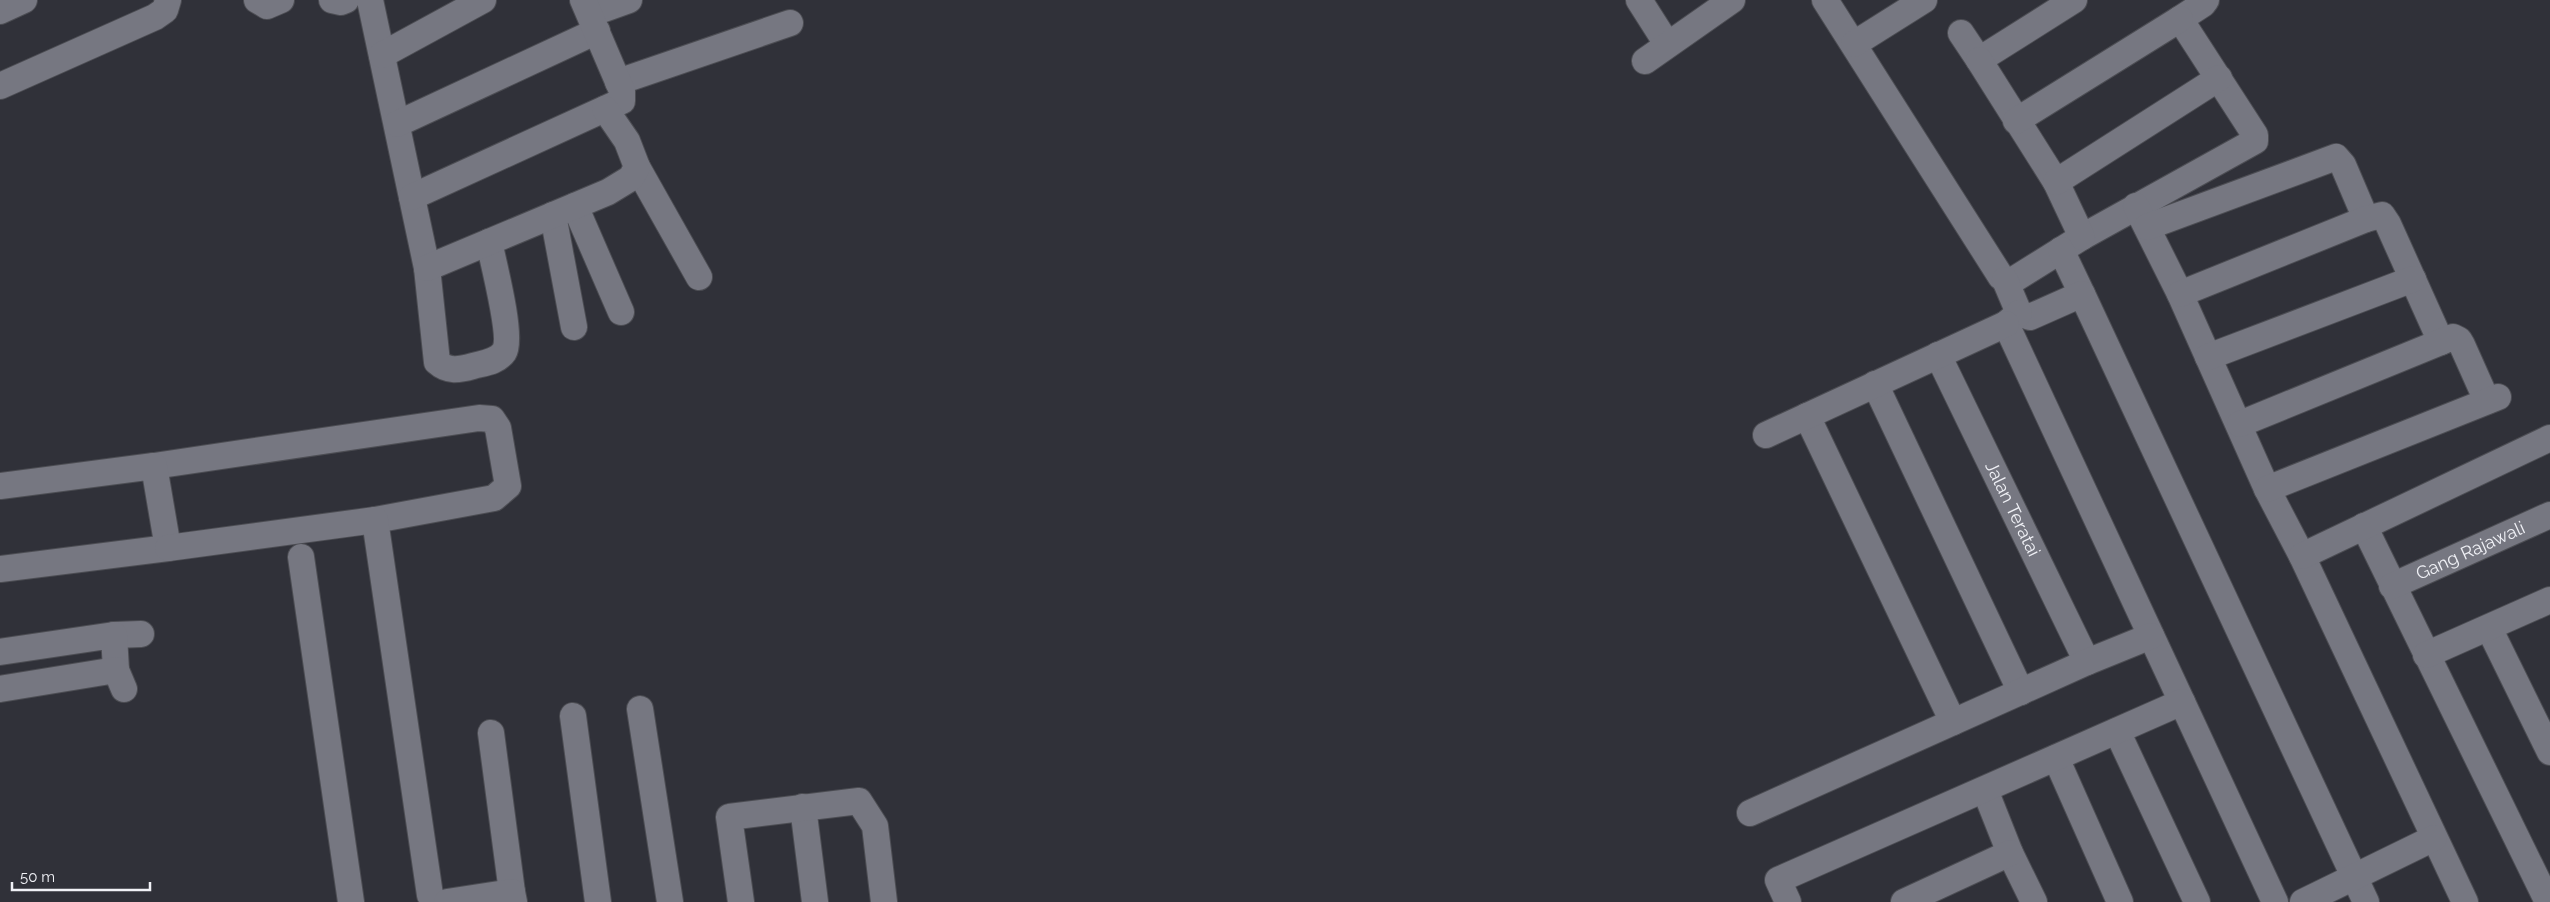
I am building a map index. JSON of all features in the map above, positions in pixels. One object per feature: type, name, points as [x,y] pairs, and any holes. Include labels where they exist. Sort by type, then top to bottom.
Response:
[{"type":"street","points":[[0,11],[24,0]]},
{"type":"street","points":[[0,86],[155,17],[165,10],[168,0]]},
{"type":"street","points":[[256,0],[267,6],[281,0]]},
{"type":"street","points":[[332,0],[341,2],[346,0]]},
{"type":"street","points":[[370,0],[427,268],[437,362],[444,369],[460,369],[495,361],[505,351],[507,334],[490,242]]},
{"type":"street","points":[[382,55],[483,0]]},
{"type":"street","points":[[397,124],[590,15],[628,0]]},
{"type":"street","points":[[1639,0],[1667,44]]},
{"type":"street","points":[[1645,61],[1732,0]]},
{"type":"street","points":[[1825,0],[2005,280],[2012,318],[2151,636],[2275,902]]},
{"type":"street","points":[[1854,44],[1924,0]]},
{"type":"street","points":[[1979,60],[2074,0]]},
{"type":"street","points":[[2016,121],[2180,19],[2206,0]]},
{"type":"street","points":[[412,197],[622,101],[618,82],[590,15]]},
{"type":"street","points":[[2142,216],[2255,141],[2255,135],[2180,19]]},
{"type":"street","points":[[618,82],[790,23]]},
{"type":"street","points":[[1962,33],[2056,182],[2082,294],[2366,902]]},
{"type":"street","points":[[2056,182],[2219,78]]},
{"type":"street","points":[[605,109],[627,141],[637,167],[700,277]]},
{"type":"street","points":[[2005,280],[2015,280],[2071,243],[2142,216],[2336,157],[2343,165],[2366,219]]},
{"type":"street","points":[[427,268],[608,192],[631,178],[637,167]]},
{"type":"street","points":[[564,211],[620,312]]},
{"type":"street","points":[[564,211],[574,327]]},
{"type":"street","points":[[2180,294],[2377,215],[2386,218],[2441,342]]},
{"type":"street","points":[[2142,216],[2240,424],[2267,489],[2302,556],[2465,902]]},
{"type":"street","points":[[2208,357],[2413,279]]},
{"type":"street","points":[[1766,435],[1938,355],[2012,318],[2030,317],[2082,294]]},
{"type":"street","points":[[2240,424],[2453,337],[2459,340],[2492,399],[2267,489]]},
{"type":"street","name":"Jalan Teratai","points":[[1938,355],[2087,662]]},
{"type":"street","points":[[1875,384],[2021,692]]},
{"type":"street","points":[[1807,416],[1954,722]]},
{"type":"street","points":[[0,486],[154,466],[479,418],[492,419],[498,428],[508,486],[494,498],[375,520],[0,569]]},
{"type":"street","points":[[2302,556],[2550,438]]},
{"type":"street","points":[[154,466],[168,548]]},
{"type":"street","name":"Gang Rajawali","points":[[2392,586],[2550,515]]},
{"type":"street","points":[[375,520],[434,900],[513,897],[491,733]]},
{"type":"street","points":[[2364,526],[2426,655],[2542,867],[2548,902]]},
{"type":"street","points":[[301,557],[351,902]]},
{"type":"street","points":[[2426,655],[2550,600]]},
{"type":"street","points":[[2489,628],[2550,752]]},
{"type":"street","points":[[0,652],[141,634]]},
{"type":"street","points":[[0,689],[120,679],[114,636]]},
{"type":"street","points":[[1750,813],[2087,662],[2151,636]]},
{"type":"street","points":[[1788,902],[1778,880],[2182,702]]},
{"type":"street","points":[[640,709],[670,902]]},
{"type":"street","points":[[573,716],[598,902]]},
{"type":"street","points":[[2118,730],[2198,902]]},
{"type":"street","points":[[2056,758],[2120,902]]},
{"type":"street","points":[[1985,790],[2010,853],[2034,902]]},
{"type":"street","points":[[741,902],[729,817],[860,801],[876,826],[884,902]]},
{"type":"street","points":[[803,807],[815,902]]},
{"type":"street","points":[[2303,902],[2434,838]]},
{"type":"street","points":[[1904,902],[2010,853]]}]
